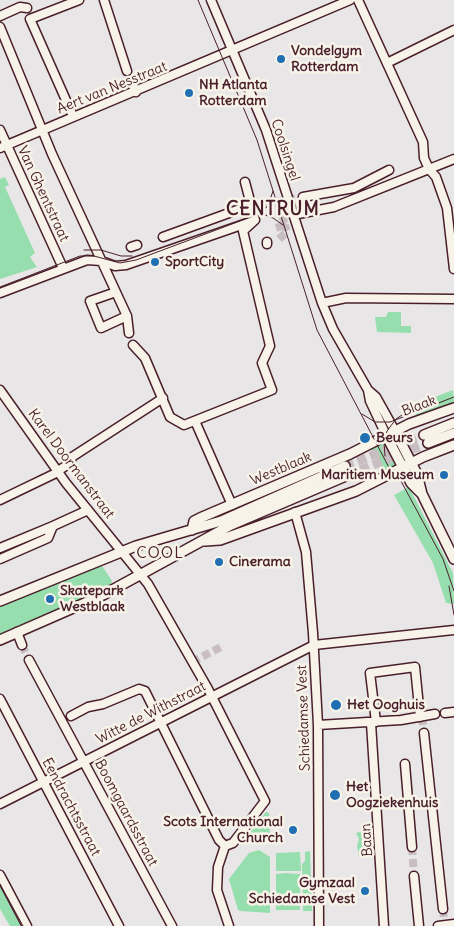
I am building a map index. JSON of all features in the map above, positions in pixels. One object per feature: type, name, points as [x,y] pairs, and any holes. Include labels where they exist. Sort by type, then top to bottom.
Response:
[{"type":"main road","name":"Blaak","points":[[390,433],[454,408]]},
{"type":"main road","name":"Blaak","points":[[454,423],[426,439],[454,433]]},
{"type":"main road","points":[[390,433],[407,465],[412,485],[422,494],[454,559]]},
{"type":"main road","name":"Westblaak","points":[[192,530],[197,519],[350,454],[390,433]]},
{"type":"main road","points":[[200,542],[220,540],[356,491],[407,465],[454,445]]},
{"type":"main road","name":"Westblaak","points":[[0,601],[122,552],[221,520],[345,466]]},
{"type":"main road","points":[[0,640],[103,595],[231,525],[348,476]]},
{"type":"street","points":[[73,116],[30,19],[79,0]]},
{"type":"street","points":[[104,0],[128,71]]},
{"type":"street","name":"Coolsingel","points":[[212,0],[266,130],[322,303],[333,329],[368,390],[376,397],[390,433]]},
{"type":"street","name":"Aert van Nesstraat","points":[[3,147],[73,116],[234,51],[350,0]]},
{"type":"street","points":[[358,0],[423,142],[422,158],[436,177],[447,208],[454,269]]},
{"type":"street","points":[[0,16],[20,8],[27,8]]},
{"type":"street","points":[[0,27],[52,154],[127,316],[129,334]]},
{"type":"street","points":[[387,63],[454,30]]},
{"type":"street","points":[[131,81],[136,92]]},
{"type":"street","name":"Van Ghentstraat","points":[[0,130],[3,147],[63,268]]},
{"type":"street","points":[[293,215],[334,207],[454,159]]},
{"type":"street","points":[[303,197],[354,188],[389,170]]},
{"type":"street","points":[[245,182],[255,220]]},
{"type":"street","points":[[163,237],[240,209]]},
{"type":"street","points":[[0,293],[87,260],[101,261],[115,266],[126,265],[255,220]]},
{"type":"street","points":[[134,345],[145,358],[170,417],[184,424],[272,390],[262,363],[270,346],[243,231],[255,220]]},
{"type":"street","points":[[116,292],[90,302],[101,328],[127,316]]},
{"type":"street","points":[[322,303],[346,298],[454,299]]},
{"type":"street","name":"Karel Doormanstraat","points":[[0,390],[88,510],[140,575],[169,619],[212,696],[265,801],[232,843],[225,846]]},
{"type":"street","points":[[0,500],[70,463],[72,457],[162,397]]},
{"type":"street","points":[[195,420],[232,505]]},
{"type":"street","points":[[0,548],[88,510]]},
{"type":"street","name":"Schiedamse Vest","points":[[295,512],[306,552],[314,645],[318,725],[319,926]]},
{"type":"street","points":[[0,559],[48,538],[53,526]]},
{"type":"street","points":[[314,645],[454,630]]},
{"type":"street","points":[[17,632],[22,644]]},
{"type":"street","name":"Witte de Withstraat","points":[[0,804],[314,645]]},
{"type":"street","name":"Boomgaardsstraat","points":[[29,660],[68,717],[84,761],[172,926]]},
{"type":"street","name":"Baan","points":[[384,926],[370,673],[415,668],[421,717]]},
{"type":"street","points":[[68,717],[90,706],[103,704],[141,688],[146,692],[219,840],[225,846],[218,868],[216,890],[229,926]]},
{"type":"street","name":"Eendrachtsstraat","points":[[0,698],[119,926]]},
{"type":"street","points":[[445,713],[454,712]]},
{"type":"street","points":[[318,725],[373,722],[435,714]]},
{"type":"street","points":[[424,733],[443,909]]},
{"type":"street","points":[[405,764],[412,847]]},
{"type":"street","points":[[0,875],[27,926]]},
{"type":"street","points":[[414,876],[418,926]]},
{"type":"street","points":[[442,923],[454,924]]},
{"type":"green space","points":[[5,177],[9,185],[5,187],[35,253],[30,257],[37,267],[0,279],[0,179]]},
{"type":"green space","points":[[388,312],[401,312],[401,326],[411,326],[411,333],[377,332],[375,317],[386,317]]},
{"type":"green space","points":[[453,390],[454,402],[416,417],[412,406]]},
{"type":"green space","points":[[387,443],[398,466],[383,473],[370,448]]},
{"type":"green space","points":[[409,487],[453,573],[454,604],[446,603],[433,563],[394,495]]},
{"type":"green space","name":"Skatepark Westblaak","points":[[99,566],[103,567],[112,581],[111,585],[0,636],[0,607],[59,580]]},
{"type":"green space","points":[[266,812],[269,813],[270,842],[243,844],[243,842]]},
{"type":"green space","points":[[368,830],[370,854],[359,856],[357,846],[359,839],[356,833]]},
{"type":"green space","points":[[259,850],[270,857],[270,913],[238,910],[229,879],[249,853]]},
{"type":"green space","points":[[310,851],[312,911],[303,911],[302,864],[305,861],[305,852]]},
{"type":"green space","points":[[300,852],[301,871],[276,871],[276,853]]},
{"type":"green space","points":[[276,874],[300,874],[300,910],[276,910]]},
{"type":"green space","points":[[0,881],[25,926],[10,926],[0,909]]},
{"type":"tunnel","points":[[240,209],[303,197]]},
{"type":"tunnel","points":[[276,228],[285,225],[278,202]]},
{"type":"tunnel","points":[[279,239],[287,232],[285,225],[295,222]]},
{"type":"tunnel","points":[[345,466],[424,435]]},
{"type":"tunnel","points":[[348,475],[428,443]]},
{"type":"tunnel","points":[[22,645],[29,660]]},
{"type":"tunnel","points":[[192,662],[221,647]]},
{"type":"tunnel","points":[[422,717],[424,733]]},
{"type":"tunnel","points":[[412,847],[414,876]]},
{"type":"tunnel","points":[[443,909],[444,919]]},
{"type":"tram line","points":[[198,0],[257,140],[317,330],[395,479]]},
{"type":"tram line","points":[[0,287],[80,256],[94,256],[120,263],[136,260],[256,215],[268,206],[273,191]]},
{"type":"tram line","points":[[241,217],[263,214],[283,225]]},
{"type":"tram line","points":[[84,250],[101,250],[121,256],[132,256]]},
{"type":"tram line","points":[[362,414],[375,422],[390,422],[454,397]]},
{"type":"tram line","points":[[385,456],[384,442],[387,431],[396,419],[408,411]]},
{"type":"tram line","points":[[395,470],[443,559],[454,591]]},
{"type":"tram line","points":[[449,586],[454,615]]},
{"type":"tram line","points":[[0,884],[23,926]]},
{"type":"place","name":"Vondelgym Rotterdam","points":[[281,59]]},
{"type":"place","name":"NH Atlanta Rotterdam","points":[[189,93]]},
{"type":"place","name":"SportCity","points":[[155,262]]},
{"type":"place","name":"Beurs","points":[[365,438]]},
{"type":"place","name":"Maritiem Museum","points":[[444,475]]},
{"type":"place","name":"Cinerama","points":[[219,562]]},
{"type":"place","name":"Skatepark Westblaak","points":[[50,599]]},
{"type":"place","name":"Het Ooghuis","points":[[336,705]]},
{"type":"place","name":"Het Oogziekenhuis","points":[[335,795]]},
{"type":"place","name":"Scots International Church","points":[[293,830]]},
{"type":"place","name":"Gymzaal Schiedamse Vest","points":[[365,891]]},
{"type":"district","name":"CENTRUM","points":[[273,210]]},
{"type":"district","name":"COOL","points":[[160,553]]}]
